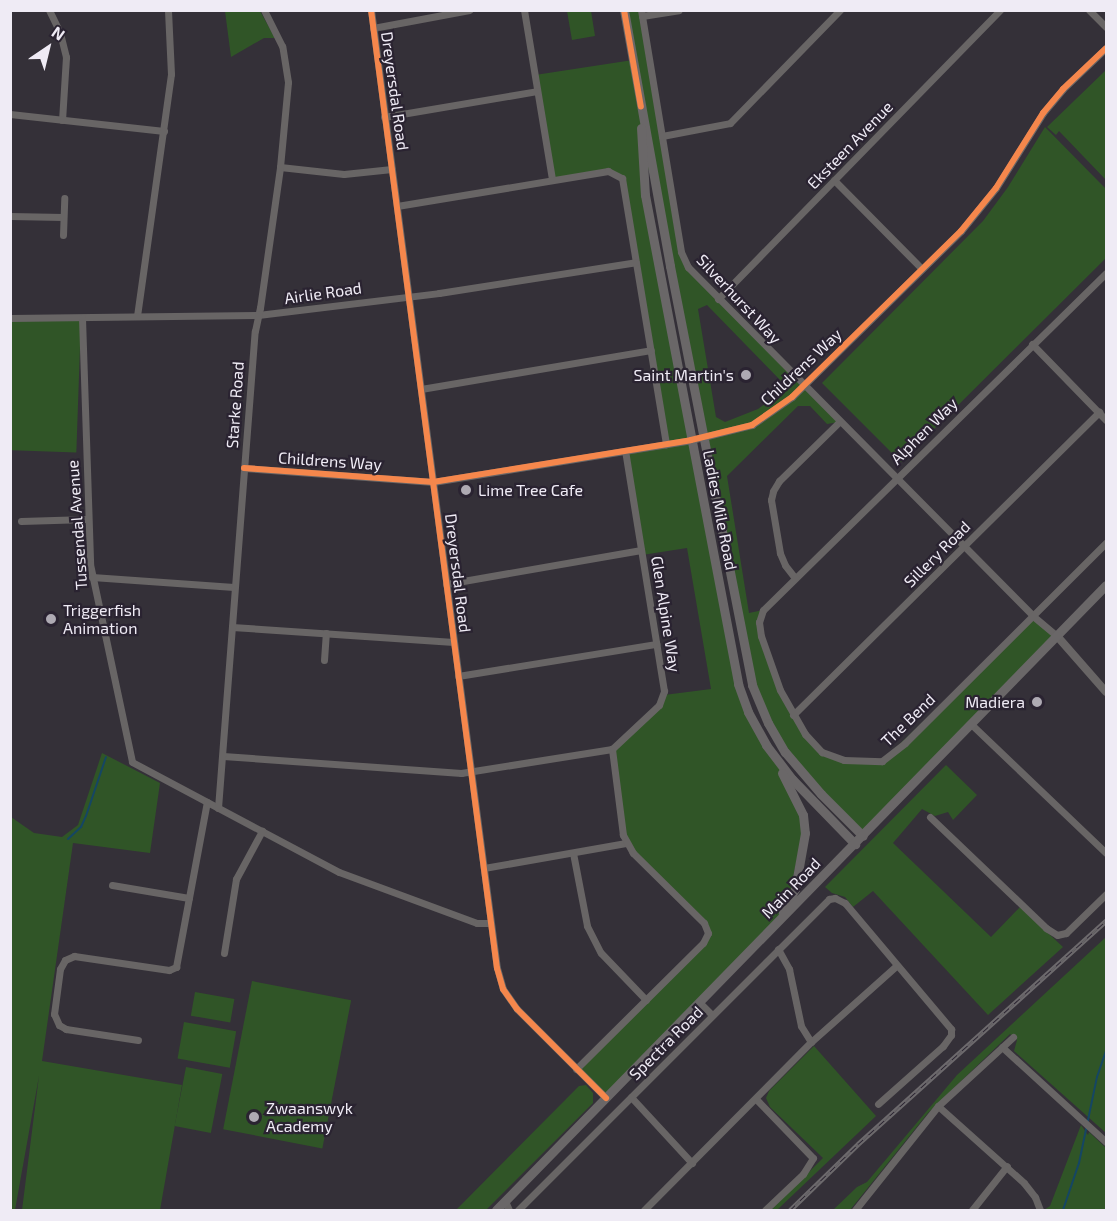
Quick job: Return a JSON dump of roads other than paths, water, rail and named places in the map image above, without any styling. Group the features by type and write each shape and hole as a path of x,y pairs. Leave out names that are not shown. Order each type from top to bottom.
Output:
{"main road":[{"name":"Ladies Mile Road","path":"624,10 744,651 757,699 772,730 792,762 862,836"},
{"name":"Ladies Mile Road","path":"641,107 641,150 645,195 732,658 744,701 766,745 792,779 855,844"},
{"name":"Main Road","path":"496,1210 507,1206 606,1098 1107,585"},
{"path":"766,745 799,806 805,833 795,889 787,908 768,933"}],"street":[{"path":"49,10 60,33 66,57 62,120"},
{"path":"136,316 172,64 168,10"},
{"name":"Starke Road","path":"218,808 255,331 280,167 288,71 282,46 264,10"},
{"name":"Dreyersdal Road","path":"371,10 497,968 506,994 517,1009 606,1098"},
{"path":"373,27 469,10"},
{"path":"524,10 552,180"},
{"path":"642,14 679,10"},
{"path":"662,136 730,123 840,10"},
{"name":"Eksteen Avenue","path":"718,299 1000,10"},
{"path":"1089,10 1107,27"},
{"name":"Silverhurst Way","path":"642,14 683,259 718,299 839,422 1033,616 1057,636"},
{"name":"Childrens Way","path":"244,468 433,482 691,440 739,429 759,421 780,407 804,386 977,212 996,188 1043,113 1063,89 1107,48"},
{"path":"384,117 537,91"},
{"path":"10,114 164,131"},
{"path":"280,167 344,174 392,169"},
{"path":"397,206 608,171 618,175 624,184 666,444"},
{"path":"834,180 922,269"},
{"path":"63,198 63,235"},
{"path":"10,216 63,217"},
{"name":"Airlie Road","path":"10,318 258,315 450,291 636,262"},
{"name":"Alphen Way","path":"763,610 1107,273"},
{"name":"Tussendal Avenue","path":"82,318 87,519 92,577 132,762 207,802"},
{"path":"1032,344 1107,420"},
{"path":"421,389 651,350"},
{"name":"Sillery Road","path":"793,715 1099,412"},
{"path":"795,578 780,553 771,500 773,491 839,422"},
{"name":"Glen Alpine Way","path":"612,749 662,700 664,688 625,451"},
{"path":"21,521 87,519"},
{"name":"The Bend","path":"763,610 759,627 763,645 780,690 793,715 811,741 828,756 860,762 882,761 905,743 1107,543"},
{"path":"446,584 641,550"},
{"path":"92,577 234,586"},
{"path":"232,627 453,642"},
{"path":"324,660 326,633"},
{"path":"1057,636 1107,692"},
{"path":"459,676 656,644"},
{"path":"972,725 1107,853"},
{"path":"223,756 471,772 612,749 612,765 626,843 704,923 708,933 703,943 576,1069"},
{"path":"138,1040 66,1029 58,1024 54,1014 62,964 69,958 78,957 173,969 178,961 207,802 339,872 477,923 490,923"},
{"path":"930,817 1046,928 1062,935 1107,894"},
{"path":"224,953 236,879 262,831"},
{"path":"484,868 626,843"},
{"path":"573,853 586,926 606,958 646,1000"},
{"path":"112,885 189,898"},
{"name":"Spectra Road","path":"518,1210 825,901 835,898 845,903 897,965"},
{"path":"778,949 789,969 801,1026 811,1042"},
{"path":"644,1210 811,1042 897,965 947,1022 951,1035 943,1046 878,1104"},
{"path":"700,1003 712,1015"},
{"path":"855,1210 938,1106 1013,1037"},
{"path":"1002,1047 1107,1142"},
{"path":"631,1097 692,1163"},
{"path":"756,1099 811,1154 813,1161 765,1210"},
{"path":"938,1106 1029,1188 1040,1210"},
{"path":"972,1210 1007,1166"}],"waterway":[{"path":"68,839 81,827 106,757"},
{"path":"1063,1210 1079,1163 1097,1077 1106,1051"}],"railway":[{"path":"790,1210 858,1144 1106,921"}],"place":[{"name":"Saint Martin's","path":"746,375"},
{"name":"Lime Tree Cafe","path":"466,490"},
{"name":"Triggerfish Animation","path":"51,619"},
{"name":"Madiera","path":"1037,702"},
{"name":"Zwaanswyk Academy","path":"254,1117"}]}
